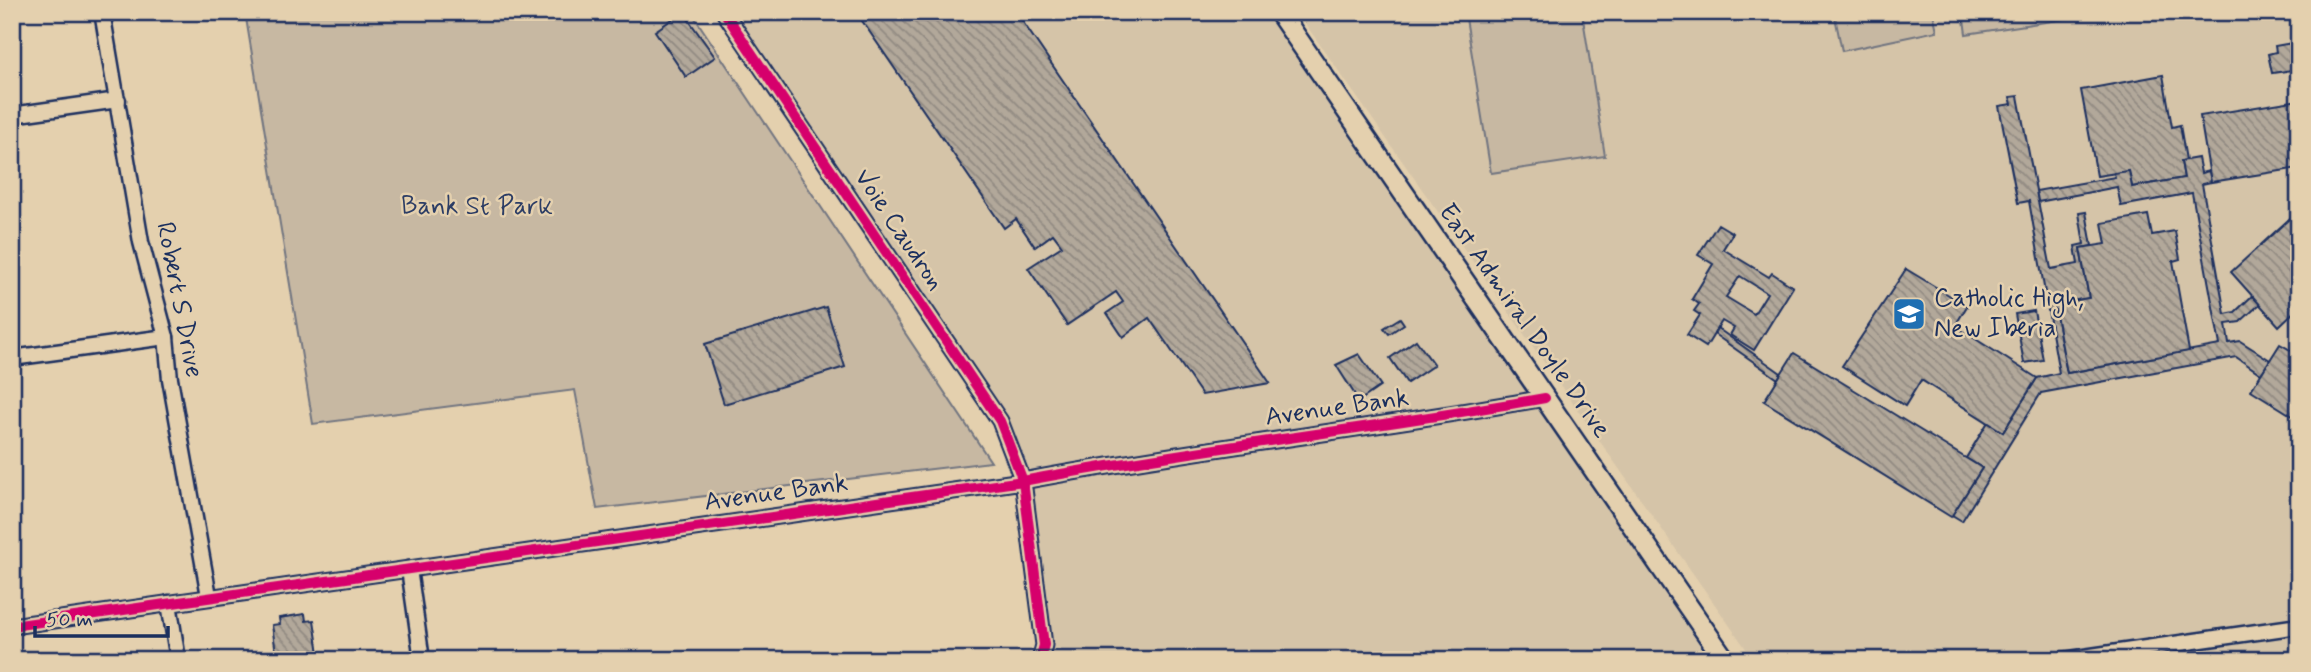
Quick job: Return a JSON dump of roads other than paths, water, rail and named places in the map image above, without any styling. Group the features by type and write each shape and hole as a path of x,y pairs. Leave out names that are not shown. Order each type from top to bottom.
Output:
{"main road":[{"name":"East Admiral Doyle Drive","path":"1279,12 1725,660"}],"street":[{"name":"Robert S Drive","path":"102,12 141,242 166,337 170,379 209,596"},
{"name":"Voie Caudron","path":"724,12 1000,421 1023,481 1044,645 1040,660"},
{"path":"12,115 118,100"},
{"path":"12,358 166,337"},
{"name":"Avenue Bank","path":"12,626 1023,481 1130,460 1433,418 1545,398"},
{"path":"410,569 422,660"},
{"path":"169,603 178,660"},
{"path":"2063,660 2299,626"}],"place":[{"name":"Catholic High, New Iberia","path":"1909,314"}],"park label":[{"name":"Bank St Park","path":"477,207"}]}
